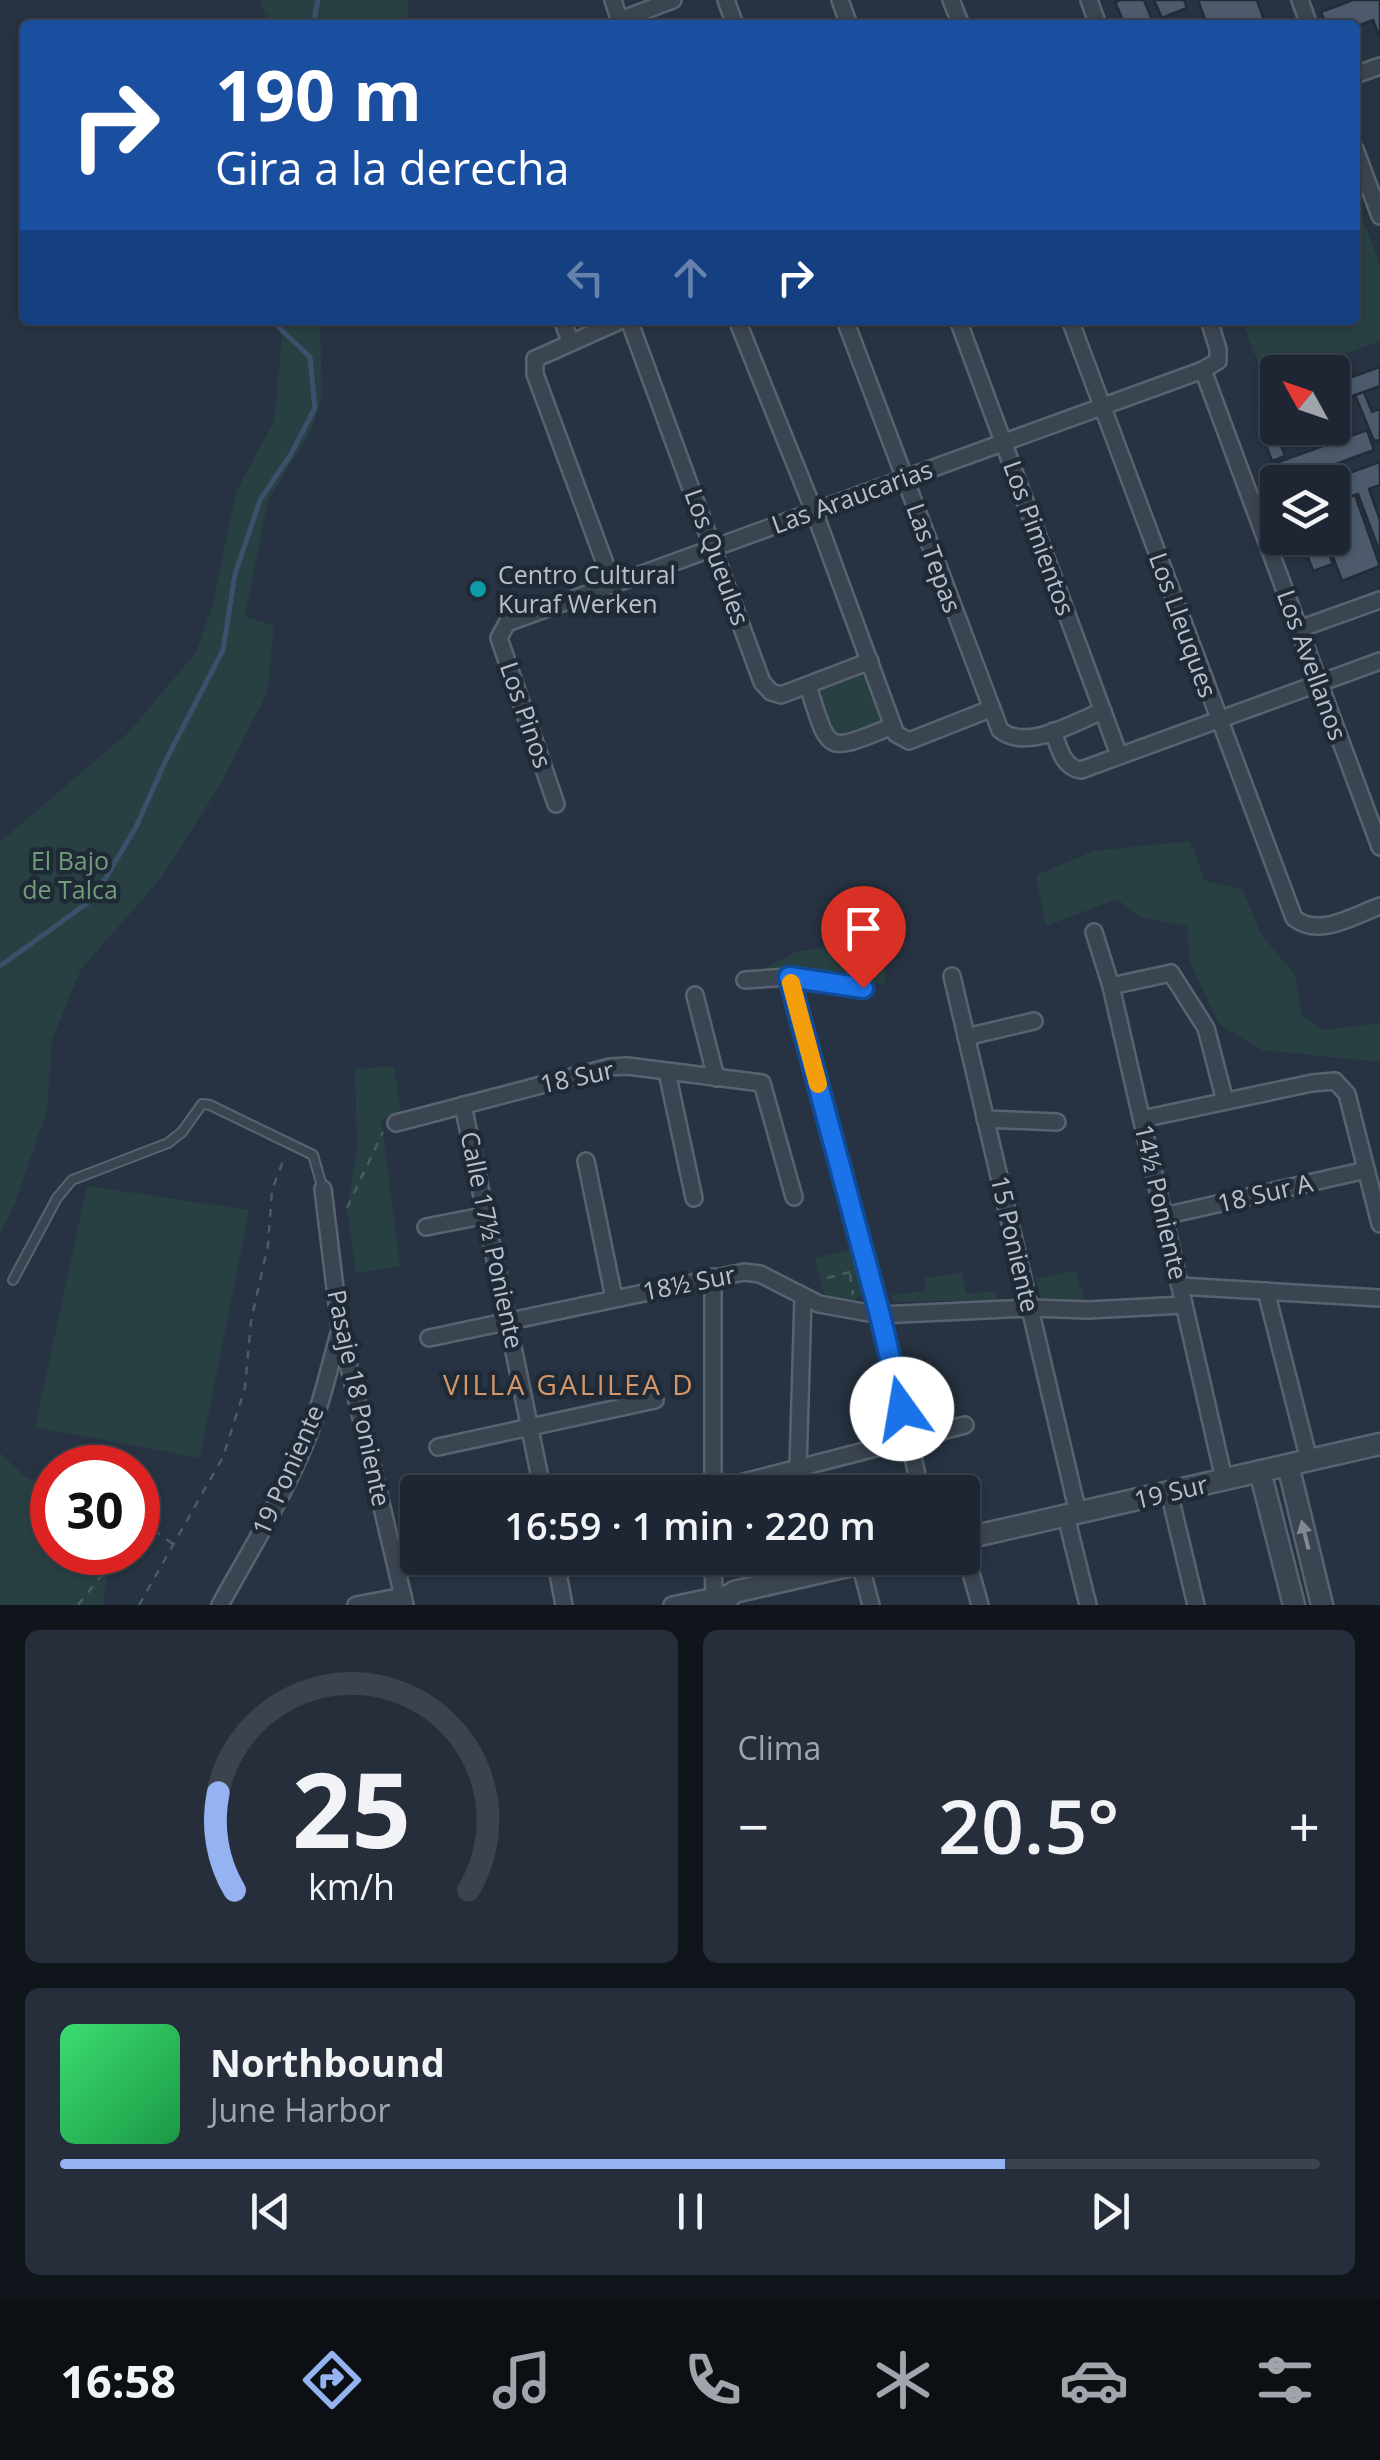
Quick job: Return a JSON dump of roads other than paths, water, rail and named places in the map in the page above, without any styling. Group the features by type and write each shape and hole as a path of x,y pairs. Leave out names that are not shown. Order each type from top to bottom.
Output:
{"street":[{"path":"627,20 673,0"},
{"path":"1360,162 1380,216"},
{"path":"564,325 570,341"},
{"path":"613,325 534,359 535,374 614,585"},
{"name":"Los Queules","path":"628,325 715,548 762,682 776,695 870,661"},
{"path":"739,325 897,733 908,740 990,709"},
{"name":"Las Tepas","path":"847,325 1000,730 1007,736 1025,739 1053,731"},
{"name":"Los Pimientos","path":"960,325 1119,756"},
{"name":"Los Lleuques","path":"1072,325 1288,907 1303,925 1322,927 1380,906"},
{"path":"1203,370 1218,361 1211,325"},
{"name":"Las Araucarias","path":"503,627 512,620 1203,370"},
{"name":"Los Avellanos","path":"1203,370 1380,847"},
{"path":"1299,629 1380,600"},
{"name":"Los Pinos","path":"503,627 500,638 556,804"},
{"path":"1102,711 1053,731 1064,760 1073,768 1081,770 1380,661"},
{"path":"808,686 824,736 830,743 842,746 897,733"},
{"name":"14½ Poniente","path":"1094,932 1142,1119 1224,1480"},
{"path":"1110,986 1171,973 1206,1028 1225,1101"},
{"name":"15 Poniente","path":"952,976 1030,1308 1088,1605"},
{"path":"789,977 880,1315 917,1475"},
{"path":"745,980 789,977 863,988"},
{"path":"696,995 716,1078"},
{"path":"966,1037 1034,1022"},
{"name":"18 Sur","path":"389,1128 610,1067 762,1083 794,1197"},
{"path":"667,1072 694,1198"},
{"path":"1142,1119 1312,1082 1335,1081 1347,1094 1380,1224"},
{"name":"Calle 17½ Poniente","path":"463,1105 540,1475"},
{"path":"986,1118 1057,1122"},
{"path":"586,1161 614,1298"},
{"name":"18 Sur A","path":"1164,1216 1366,1170"},
{"name":"Pasaje 18 Poniente","path":"324,1189 340,1329 404,1600"},
{"path":"426,1227 487,1216"},
{"name":"18½ Sur","path":"429,1338 736,1272 760,1274 803,1298 880,1315 1184,1305"},
{"path":"713,1278 713,1475"},
{"path":"1180,1286 1380,1298"},
{"path":"1266,1290 1309,1460"},
{"path":"798,1469 803,1298"},
{"name":"19 Poniente","path":"220,1605 298,1457 317,1412 340,1329"},
{"path":"438,1447 655,1400"},
{"path":"775,1475 965,1425"},
{"name":"19 Sur","path":"980,1536 1380,1444"},
{"path":"1288,1465 1322,1605"},
{"path":"1260,1471 1294,1605"},
{"path":"1169,1492 1196,1605"},
{"path":"558,1575 564,1605"},
{"path":"719,1575 728,1599"},
{"path":"672,1605 728,1599 806,1575"},
{"path":"863,1575 871,1605"},
{"path":"972,1575 980,1605"},
{"path":"356,1605 404,1600"}],"lane":[{"path":"13,1280 57,1198 72,1180 168,1143 182,1132 202,1104 290,1141 313,1155 324,1189"}],"waterway":[{"path":"314,20 318,0"},
{"path":"0,966 93,899 136,827 223,650 235,574 260,500 291,454 315,408 310,357 276,325"}],"place":[{"name":"Centro Cultural Kuraf Werken","path":"478,589"}],"district":[{"name":"VILLA GALILEA D","path":"569,1385"}],"park label":[{"name":"El Bajo de Talca","path":"70,876"}]}
